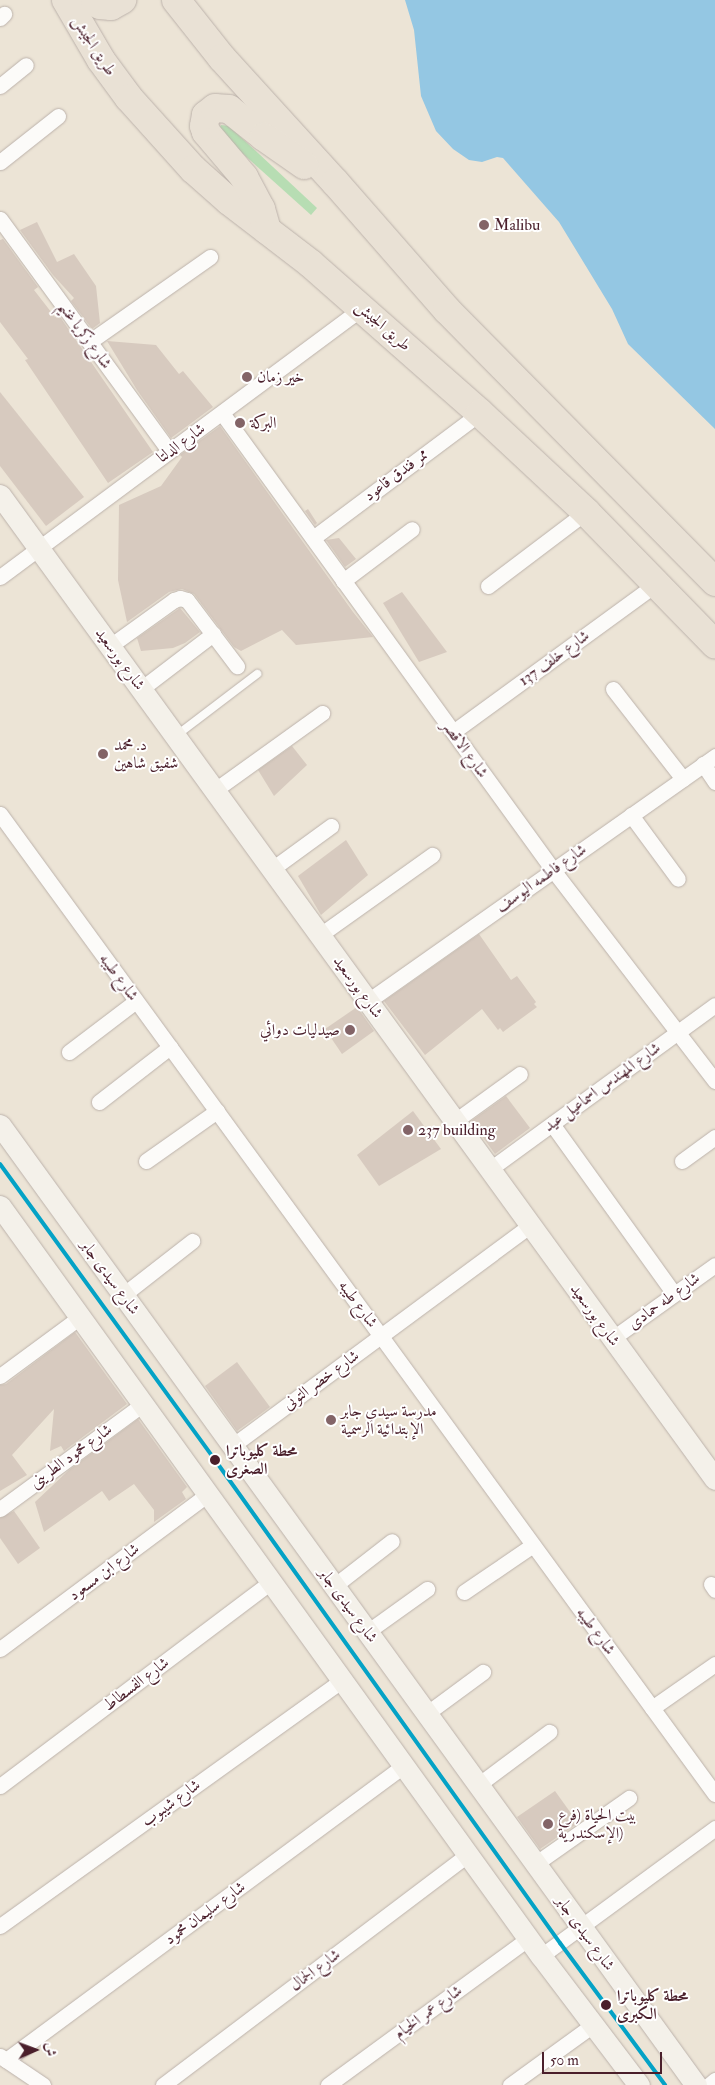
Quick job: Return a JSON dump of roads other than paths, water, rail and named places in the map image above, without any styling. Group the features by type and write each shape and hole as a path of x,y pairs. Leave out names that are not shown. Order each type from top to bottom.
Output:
{"highway":[{"name":"طريق الجيش","path":"66,0 101,60 160,135 208,182 362,308 480,413 586,512 715,644"},
{"path":"95,0 105,6 116,5 122,0"},
{"path":"176,0 222,58 335,182 447,310 715,582"},
{"path":"267,230 261,209 244,177 206,132 204,120 210,110 220,107 229,109 287,154 335,182"}],"street":[{"path":"0,86 26,66"},
{"path":"0,162 58,116"},
{"name":"شارع زكريا غنيم","path":"0,219 169,451"},
{"path":"89,342 210,257"},
{"name":"شارع الدلتا","path":"0,578 38,547 362,308"},
{"name":"شارع الاقصر","path":"222,413 553,870 715,1081"},
{"name":"ممر فندق قاعود","path":"312,538 480,413"},
{"name":"شارع بورسعيد","path":"0,495 715,1479"},
{"path":"488,586 586,512"},
{"path":"343,580 412,529"},
{"name":"شارع خلف 137","path":"453,732 656,584"},
{"path":"110,646 177,598 187,600 237,666"},
{"path":"141,689 213,634"},
{"path":"613,689 682,779"},
{"path":"215,790 322,713"},
{"path":"709,760 715,782"},
{"name":"شارع فاطمه اليوسف","path":"368,1001 709,760"},
{"name":"شارع طيبه","path":"0,814 715,1794"},
{"path":"631,815 678,879"},
{"path":"272,869 330,826"},
{"path":"320,935 432,855"},
{"path":"69,1052 136,1001"},
{"name":"شارع المهندس اسماعيل عيد","path":"490,1169 715,1005"},
{"path":"99,1102 170,1047"},
{"path":"455,1121 520,1074"},
{"path":"146,1162 216,1111"},
{"path":"552,1124 674,1294"},
{"name":"شارع سيدى جابر","path":"0,1125 696,2085"},
{"path":"682,1160 715,1137"},
{"path":"4,1220 80,1317 541,1956 639,2085"},
{"name":"شارع خضر التونى","path":"232,1446 531,1225"},
{"path":"123,1295 192,1241"},
{"name":"شارع طه حمادى","path":"613,1338 715,1265"},
{"path":"0,1376 80,1317"},
{"name":"شارع محمود الطرينى","path":"0,1509 143,1404"},
{"name":"شارع ابن مسعود","path":"0,1649 208,1494"},
{"path":"334,1586 392,1541"},
{"path":"464,1592 533,1545"},
{"name":"شارع الفسطاط","path":"0,1786 271,1582"},
{"path":"367,1632 427,1589"},
{"path":"652,1708 715,1664"},
{"path":"426,1714 483,1672"},
{"name":"شارع شيبوب","path":"0,1926 342,1680"},
{"path":"478,1785 548,1732"},
{"name":"شارع سليمان محمود","path":"3,2058 404,1766"},
{"path":"535,1864 629,1798"},
{"path":"541,1956 715,1828"},
{"name":"شارع الجمال","path":"163,2085 468,1854"},
{"name":"شارع عمر الخيام","path":"328,2085 529,1938"},
{"path":"510,2085 593,2025"},
{"path":"3,2058 43,2085"},
{"path":"708,2085 715,2080"}],"lane":[{"path":"175,736 257,674"}],"water":[{"path":"405,0 715,0 715,429 628,344 612,309 559,222 503,158 497,157 482,162 469,160 453,149 436,131 421,96 414,30"}],"place":[{"name":"Malibu","path":"484,225"},
{"name":"خير زمان","path":"247,377"},
{"name":"البركة","path":"240,423"},
{"name":"د. محمد شفيق شاهين","path":"103,754"},
{"name":"صيدليات دوائي","path":"350,1030"},
{"name":"237 building","path":"408,1130"},
{"name":"مدرسة سيدي جابر الإبتدائية الرسمية","path":"331,1420"},
{"name":"محطة كليوباترا الصغرى","path":"215,1460"},
{"name":"بيت الحياة (فرع الإسكندرية)","path":"548,1824"},
{"name":"محطة كليوباترا الكبرى","path":"606,2005"}]}
